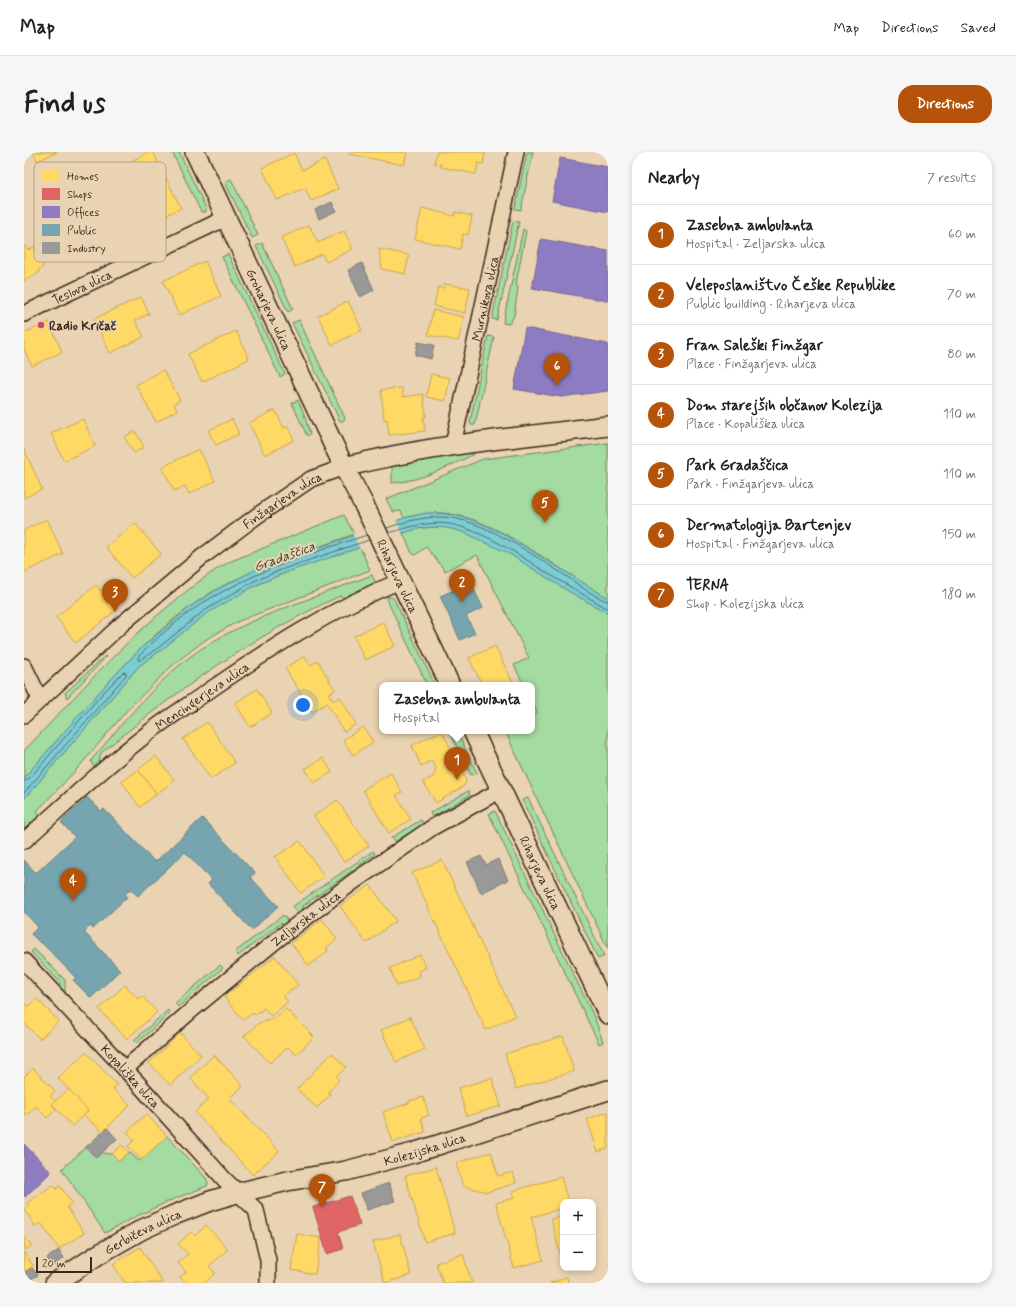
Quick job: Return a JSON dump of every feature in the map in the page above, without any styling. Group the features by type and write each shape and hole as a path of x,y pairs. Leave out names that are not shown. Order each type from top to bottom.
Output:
{"street":[{"name":"Groharjeva ulica","path":"195,152 344,467"},
{"name":"Murnikova ulica","path":"453,445 516,152"},
{"name":"Teslova ulica","path":"166,247 226,218"},
{"name":"Teslova ulica","path":"24,314 133,262"},
{"name":"Finžgarjeva ulica","path":"24,715 123,623 202,557 258,515 312,479 344,467 371,460 453,445 608,426"},
{"name":"Riharjeva ulica","path":"344,467 365,507 449,682"},
{"name":"Mencingerjeva ulica","path":"24,841 147,734 238,671 297,633 351,604 400,581"},
{"path":"24,666 40,699"},
{"name":"Riharjeva ulica","path":"474,734 608,1014"},
{"name":"Zeljarska ulica","path":"125,1069 193,1009 278,939 353,882 432,827 501,790"},
{"name":"Kopališka ulica","path":"24,961 125,1069 237,1193 256,1210 268,1260 268,1283"},
{"name":"Kolezijska ulica","path":"237,1193 287,1181 346,1171 413,1153 608,1090"},
{"name":"Gerbičeva ulica","path":"54,1283 99,1254 143,1229 180,1213 237,1193"}],"green space":[{"path":"172,152 179,152 206,208 206,212 201,212"},
{"path":"527,152 533,152 521,210 515,209"},
{"path":"231,179 258,235 252,238 225,182"},
{"path":"513,221 519,222 497,320 492,319"},
{"path":"523,229 526,231 516,284 518,288 514,316 509,324 503,323"},
{"path":"262,243 293,309 288,312 256,246"},
{"path":"228,254 285,374 280,377 222,257"},
{"path":"299,320 345,418 343,421 340,421 292,323"},
{"path":"488,336 494,337 475,425 471,425 470,422"},
{"path":"298,400 310,434 307,436 292,403"},
{"path":"608,443 608,598 496,529 458,515 444,513 429,513 404,518 401,511 393,512 386,499 483,459"},
{"path":"474,451 474,454 434,473 403,482 392,483 392,466 398,462"},
{"path":"344,515 354,534 251,572 219,588 180,614 145,644 24,778 24,751 117,653 156,616 202,579 229,562"},
{"path":"431,527 450,528 477,537 516,558 608,613 608,947 506,734 535,734 535,714 537,713 535,709 535,682 522,682 514,665 529,658 477,555 445,571 426,547 415,555 412,553 403,533"},
{"path":"360,547 370,570 239,621 205,640 174,664 129,708 78,768 37,811 42,817 24,833 24,799 139,666 206,614 242,592 280,575"},
{"path":"372,575 376,584 349,600 340,596 308,611 246,647 186,687 101,753 98,766 95,769 91,762 93,758 127,719 162,681 199,650 224,635 250,623"},
{"path":"387,596 393,598 395,601 434,682 426,682 388,602"},
{"path":"105,656 106,657 67,698 65,693"},
{"path":"450,734 458,734 477,773 471,775"},
{"path":"468,791 470,795 432,817 430,813"},
{"path":"528,798 604,956 598,959 522,800"},
{"path":"495,811 595,1019 603,1042 599,1044 489,814"},
{"path":"421,820 424,824 396,841 391,838"},
{"path":"373,851 375,854 303,906 303,911 300,913 292,907"},
{"path":"283,915 286,918 287,923 284,926 281,923 238,956 235,952"},
{"path":"34,949 65,980 65,995 60,990 60,982 31,952"},
{"path":"220,965 223,968 178,1007 175,1003"},
{"path":"168,1010 170,1013 137,1043 134,1040"},
{"path":"167,1136 206,1178 208,1183 207,1186 169,1201 105,1233 62,1169 86,1147 96,1158 101,1153 112,1154 119,1161 129,1152 139,1161"}],"water":[{"path":"426,513 458,516 473,520 502,533 608,598 608,613 568,591 508,553 463,532 448,528 431,527 403,533 287,572 256,585 206,614 139,666 24,799 24,778 99,692 140,649 190,607 218,589 257,569 404,518"}],"pier":[{"path":"396,519 403,535 360,549 352,533"}],"building: Homes":[{"path":"24,152 33,152 26,156"},
{"path":"33,152 57,152 37,161"},
{"path":"149,152 153,152 158,162 130,162"},
{"path":"349,152 407,152 404,165 349,154"},
{"path":"437,152 485,152 483,164 478,163 476,174 441,167 441,164 434,163"},
{"path":"294,153 302,170 325,160 338,189 311,201 305,188 277,200 262,168"},
{"path":"166,178 181,208 166,215"},
{"path":"422,208 455,216 455,212 472,216 468,235 463,234 460,249 415,239"},
{"path":"309,225 318,243 344,231 353,249 326,262 322,254 295,267 281,238"},
{"path":"26,246 28,250 34,247 34,262 41,262 43,267 38,270 39,273 24,281 24,247"},
{"path":"379,249 409,255 405,274 382,269"},
{"path":"205,261 221,296 179,315 163,281"},
{"path":"445,284 470,288 465,313 434,306 438,287 444,288"},
{"path":"141,297 149,314 135,320 144,337 110,353 94,319"},
{"path":"348,301 362,330 332,345 318,316"},
{"path":"433,310 464,317 458,341 428,335"},
{"path":"49,322 62,352 32,366 24,349 24,333"},
{"path":"236,331 249,359 202,382 188,354"},
{"path":"163,370 180,400 174,404 177,410 156,422 136,385"},
{"path":"431,374 450,378 445,401 426,397"},
{"path":"402,388 403,397 423,394 426,417 423,417 425,431 389,435 387,419 384,420 381,390"},
{"path":"275,410 284,428 288,426 294,440 265,455 249,423"},
{"path":"83,419 95,446 64,461 51,433"},
{"path":"232,419 239,434 216,445 208,431"},
{"path":"135,431 144,447 134,453 124,437"},
{"path":"24,449 42,489 24,498"},
{"path":"199,449 215,481 189,494 185,486 174,491 162,467"},
{"path":"47,519 63,554 24,572 24,530"},
{"path":"135,523 161,554 132,578 106,547"},
{"path":"96,585 101,591 105,588 115,601 112,604 116,610 76,643 56,617"},
{"path":"383,622 395,646 365,660 354,636"},
{"path":"495,646 513,682 481,682 469,658"},
{"path":"305,656 310,665 318,661 335,690 329,694 333,701 340,697 356,724 344,732 327,703 312,712 285,668"},
{"path":"257,689 272,713 250,727 235,703"},
{"path":"207,722 235,763 211,779 183,739"},
{"path":"363,727 373,742 353,755 343,740"},
{"path":"436,734 443,734 466,780 464,786 436,803 423,782 433,777 436,769 432,760 421,766 412,745"},
{"path":"156,756 174,780 157,794 138,770"},
{"path":"323,758 332,772 314,783 305,769"},
{"path":"138,770 157,794 140,807 122,782"},
{"path":"391,773 402,792 396,795 411,819 389,833 363,790"},
{"path":"337,800 369,846 344,862 314,816"},
{"path":"300,841 324,876 301,893 275,857"},
{"path":"442,860 515,1016 486,1030 412,873"},
{"path":"370,885 396,921 366,943 340,906"},
{"path":"322,919 337,939 326,948 328,951 309,966 291,943"},
{"path":"420,955 426,968 418,971 420,976 397,986 390,968"},
{"path":"275,956 298,985 283,996 288,1002 271,1016 264,1008 255,1015 253,1013 243,1020 224,997"},
{"path":"125,985 138,999 142,996 157,1012 127,1039 99,1009"},
{"path":"37,999 59,1021 40,1039 24,1023 24,1003 28,1007"},
{"path":"286,1009 314,1037 296,1055 288,1047 270,1063 244,1036 259,1023 274,1019"},
{"path":"410,1017 425,1049 396,1062 381,1030"},
{"path":"180,1033 201,1055 170,1085 149,1063"},
{"path":"563,1036 574,1071 516,1089 505,1054"},
{"path":"86,1052 117,1085 113,1089 130,1105 103,1132 84,1115 88,1111 58,1078"},
{"path":"332,1053 346,1067 336,1077 339,1080 328,1092 330,1095 317,1108 297,1089"},
{"path":"214,1055 243,1086 229,1098 279,1151 253,1175 195,1112 209,1099 190,1078"},
{"path":"33,1068 55,1091 50,1096 55,1101 52,1104 56,1109 47,1118 36,1106 26,1115 24,1112 24,1077"},
{"path":"492,1078 501,1106 467,1116 458,1088"},
{"path":"69,1089 88,1111 72,1126 52,1104"},
{"path":"423,1097 429,1115 421,1118 425,1132 393,1142 383,1112"},
{"path":"608,1112 608,1148 598,1152 587,1119"},
{"path":"146,1114 167,1136 141,1160 128,1146 134,1140 127,1132"},
{"path":"122,1145 129,1152 119,1161 112,1154"},
{"path":"491,1152 498,1176 513,1172 516,1183 487,1192 463,1186 456,1163"},
{"path":"436,1167 455,1233 425,1242 405,1176"},
{"path":"561,1177 567,1199 560,1199 560,1209 531,1217 543,1260 514,1268 496,1203 514,1198 512,1191"},
{"path":"53,1185 56,1189 60,1186 72,1203 67,1207 84,1233 59,1249 41,1223 35,1226 24,1209 29,1206 27,1203"},
{"path":"560,1217 560,1253 551,1219"},
{"path":"206,1225 228,1249 209,1266 215,1273 205,1283 186,1283 180,1277 186,1272 178,1263 188,1254 178,1244 191,1232 195,1236"},
{"path":"297,1234 321,1238 315,1274 291,1270"},
{"path":"400,1234 411,1275 385,1283 373,1242"},
{"path":"26,1238 31,1246 25,1250 24,1239"},
{"path":"140,1247 163,1283 125,1283 113,1264"},
{"path":"24,1252 33,1266 24,1272"},
{"path":"463,1254 472,1283 443,1283 436,1263"},
{"path":"567,1277 568,1283 550,1283"}],"building: Shops":[{"path":"350,1196 360,1225 338,1232 343,1249 327,1254 313,1207"}],"building: Offices":[{"path":"560,158 608,167 608,212 552,201"},
{"path":"541,239 608,251 608,301 532,288"},
{"path":"525,328 608,344 608,391 561,397 514,389"},
{"path":"24,1144 51,1172 25,1197 24,1195"}],"building: Public":[{"path":"468,577 483,608 466,616 475,633 460,640 440,596 454,590 452,584"},
{"path":"87,797 101,811 104,809 155,862 202,818 255,873 250,877 278,906 252,930 208,884 212,880 185,852 138,896 130,889 125,894 127,897 93,929 90,926 84,932 120,970 91,998 73,980 76,978 41,942 40,943 31,934 38,927 24,912 24,860 36,873 75,837 61,822"}],"building: Industry":[{"path":"332,202 336,211 319,219 315,210"},
{"path":"362,263 374,290 360,297 348,270"},
{"path":"418,342 434,345 431,359 415,355"},
{"path":"481,856 486,865 498,859 508,880 481,893 467,862"},
{"path":"107,1128 117,1139 96,1158 86,1147"},
{"path":"389,1183 395,1201 367,1210 361,1193"},
{"path":"59,1250 64,1258 52,1266 47,1258"},
{"path":"32,1268 38,1275 26,1282 24,1279 24,1273"}],"place":[{"name":"Radio Kričač","path":"41,325"},
{"name":"Dermatologija Bartenjev","path":"557,386"},
{"name":"Park Gradaščica","path":"545,523"},
{"name":"Veleposlaništvo Češke Republike","path":"462,602"},
{"name":"Fran Saleški Finžgar","path":"115,612"},
{"name":"Zasebna ambulanta","path":"457,780"},
{"name":"Dom starejših občanov Kolezija","path":"73,901"},
{"name":"TERNA","path":"322,1207"}],"water label":[{"name":"Gradaščica","path":"284,556"}]}
